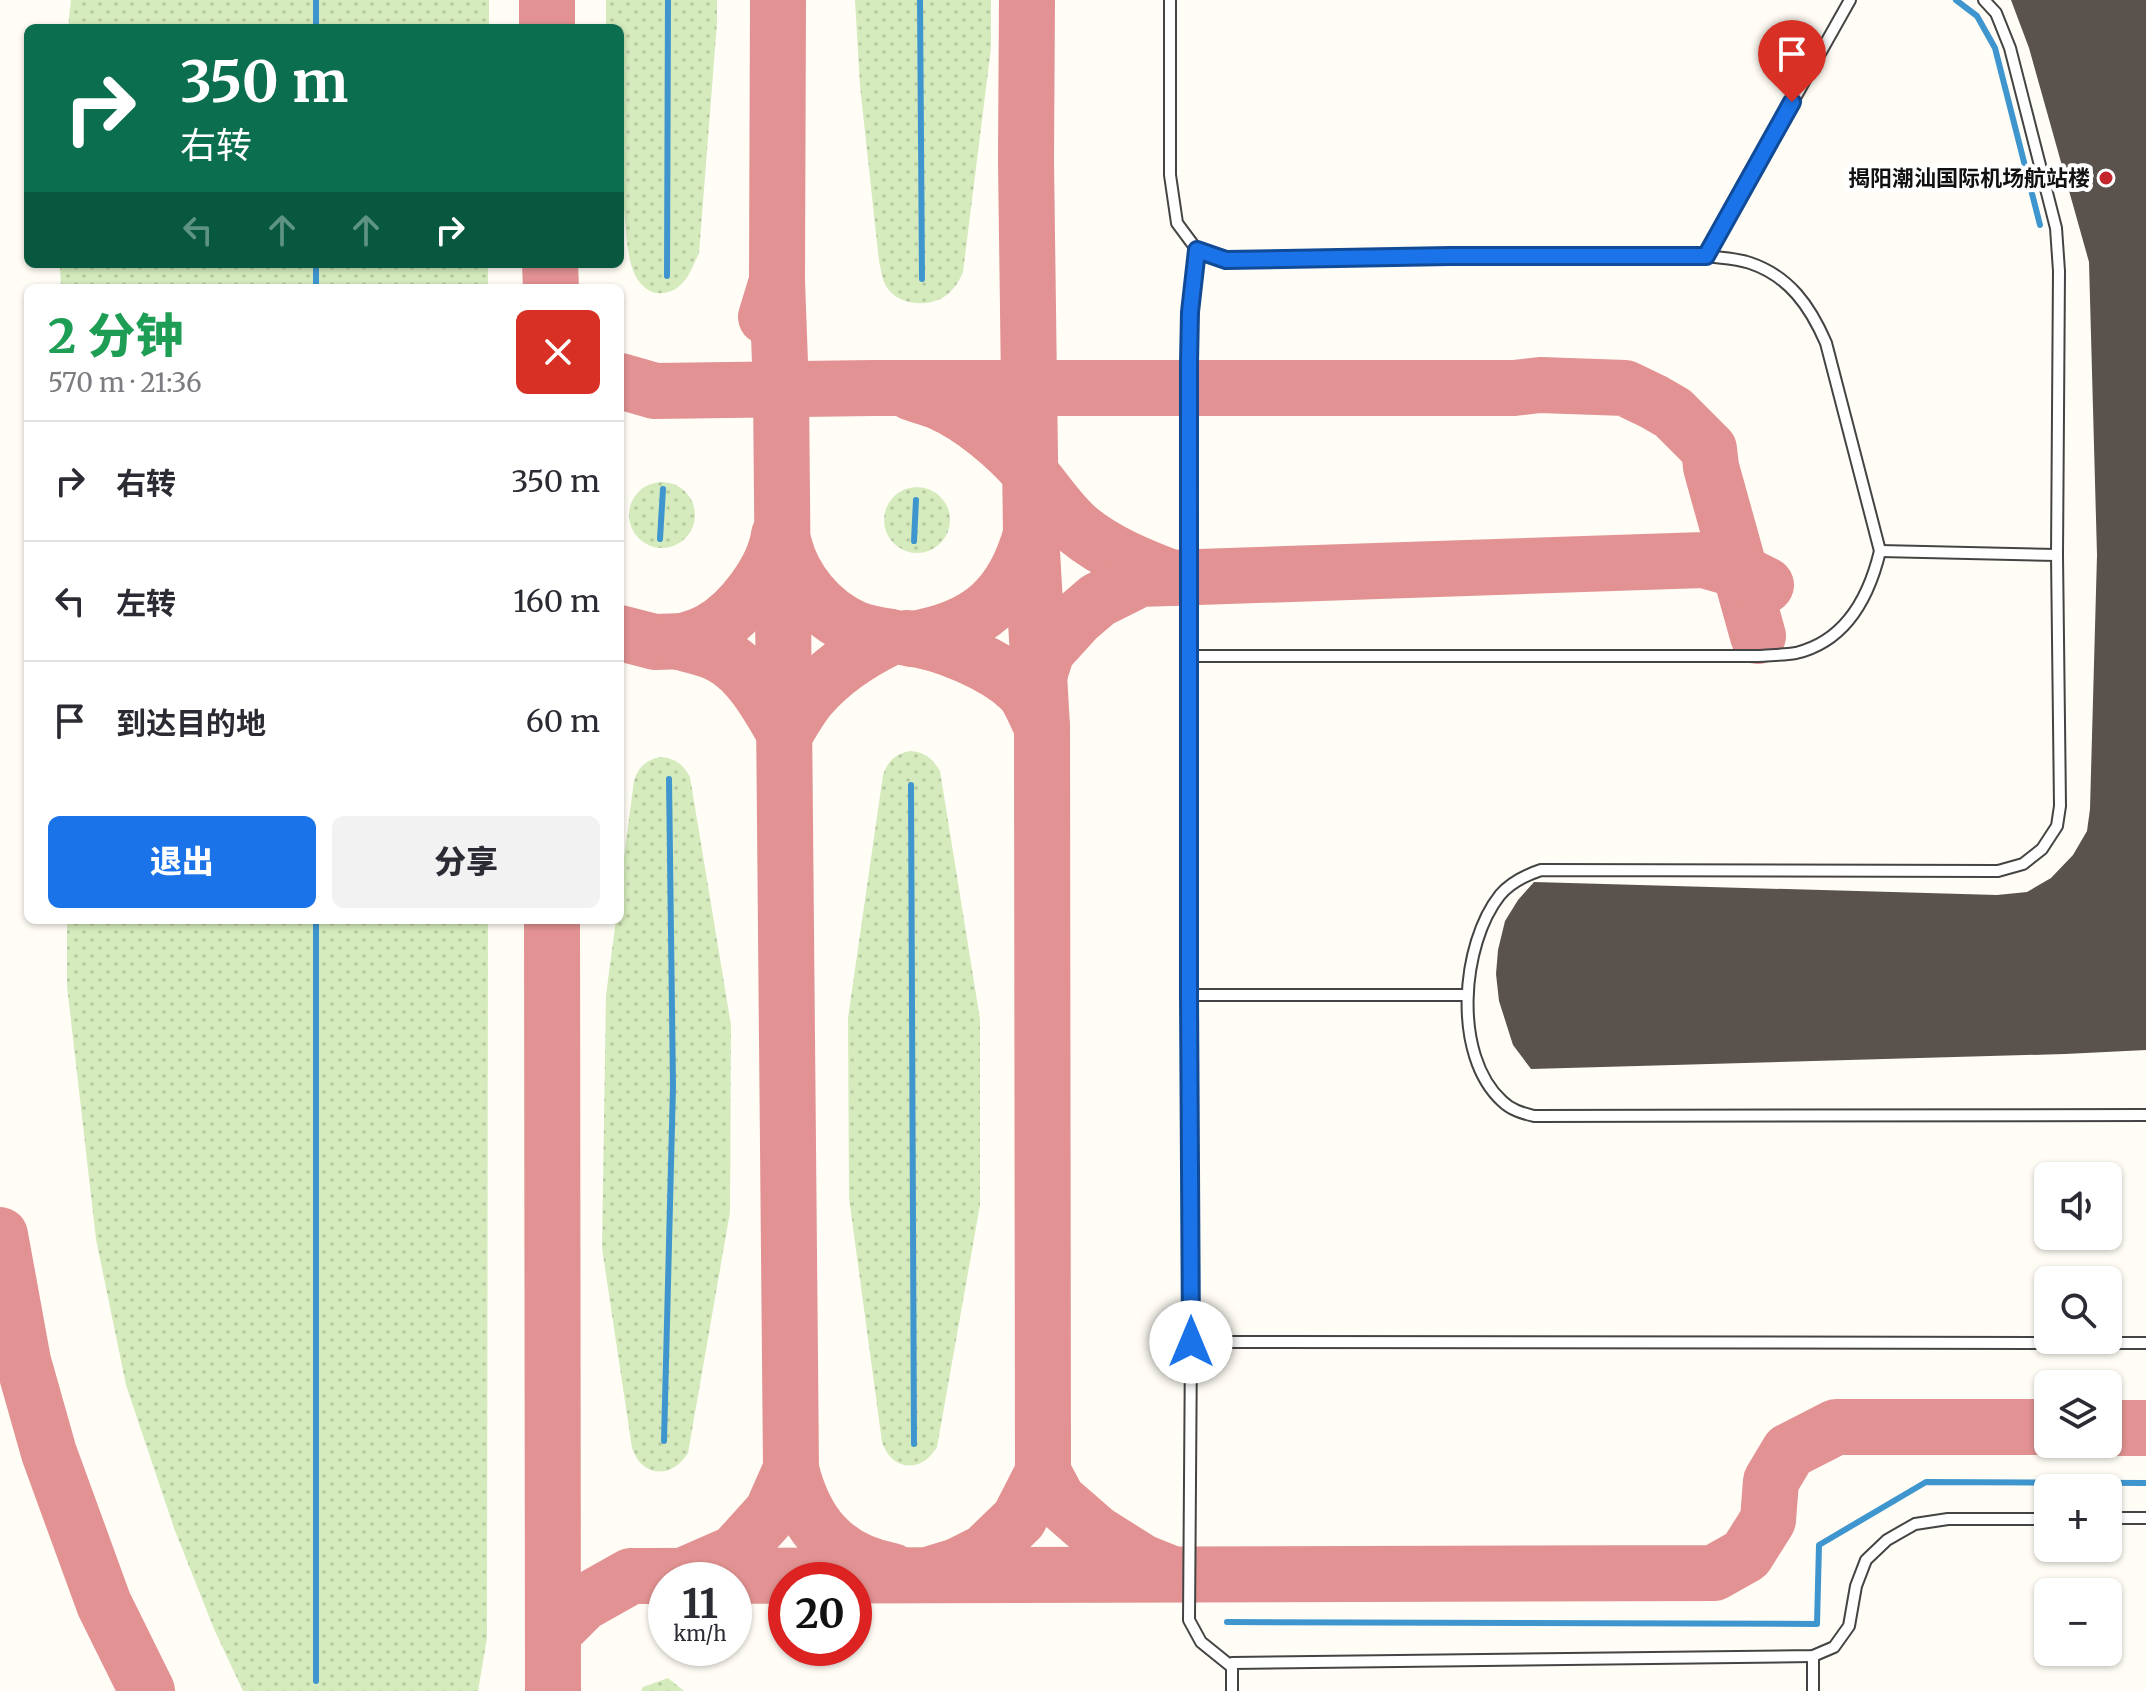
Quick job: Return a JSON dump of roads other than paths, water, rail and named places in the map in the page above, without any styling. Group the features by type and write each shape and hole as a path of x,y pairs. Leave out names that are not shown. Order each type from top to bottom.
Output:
{"lane":[{"path":"1170,0 1170,175 1177,223 1197,250 1226,260 1706,256 1747,262 1769,271 1788,283 1806,303 1826,343 1880,551 1866,594 1853,616 1836,634 1796,653 1758,656 1189,656"},
{"path":"1706,256 1850,0"},
{"path":"1984,0 1996,13 2010,48 2056,228 2059,271 2057,555 2060,806 2057,826 2042,849 2023,864 1998,871 1541,870 1521,877 1501,895 1483,923 1474,952 1467,995 1469,1038 1491,1089 1502,1102 1534,1116 2146,1115"},
{"path":"1197,250 1190,312 1189,1620 1201,1642 1232,1667"},
{"path":"1880,551 2057,555"},
{"path":"1189,995 1467,995"},
{"path":"1191,1342 2146,1343"},
{"path":"2122,1518 2146,1518"},
{"path":"1232,1691 1232,1663 1813,1656 1834,1647 1849,1626 1856,1586 1866,1560 1887,1540 1915,1524 1948,1519 2034,1519"},
{"path":"1813,1656 1813,1691"}],"waterway":[{"path":"316,0 316,24"},
{"path":"667,276 668,0"},
{"path":"920,0 922,279"},
{"path":"1956,0 1977,16 1995,48 2040,225"},
{"path":"316,268 316,284"},
{"path":"660,539 663,489"},
{"path":"914,541 916,500"},
{"path":"664,1441 673,1086 669,779"},
{"path":"911,785 914,1444"},
{"path":"316,924 316,1681"},
{"path":"1227,1622 1817,1624 1819,1545 1926,1482 2146,1483"}],"place":[{"name":"揭阳潮汕国际机场航站楼","path":"2106,178"}]}
